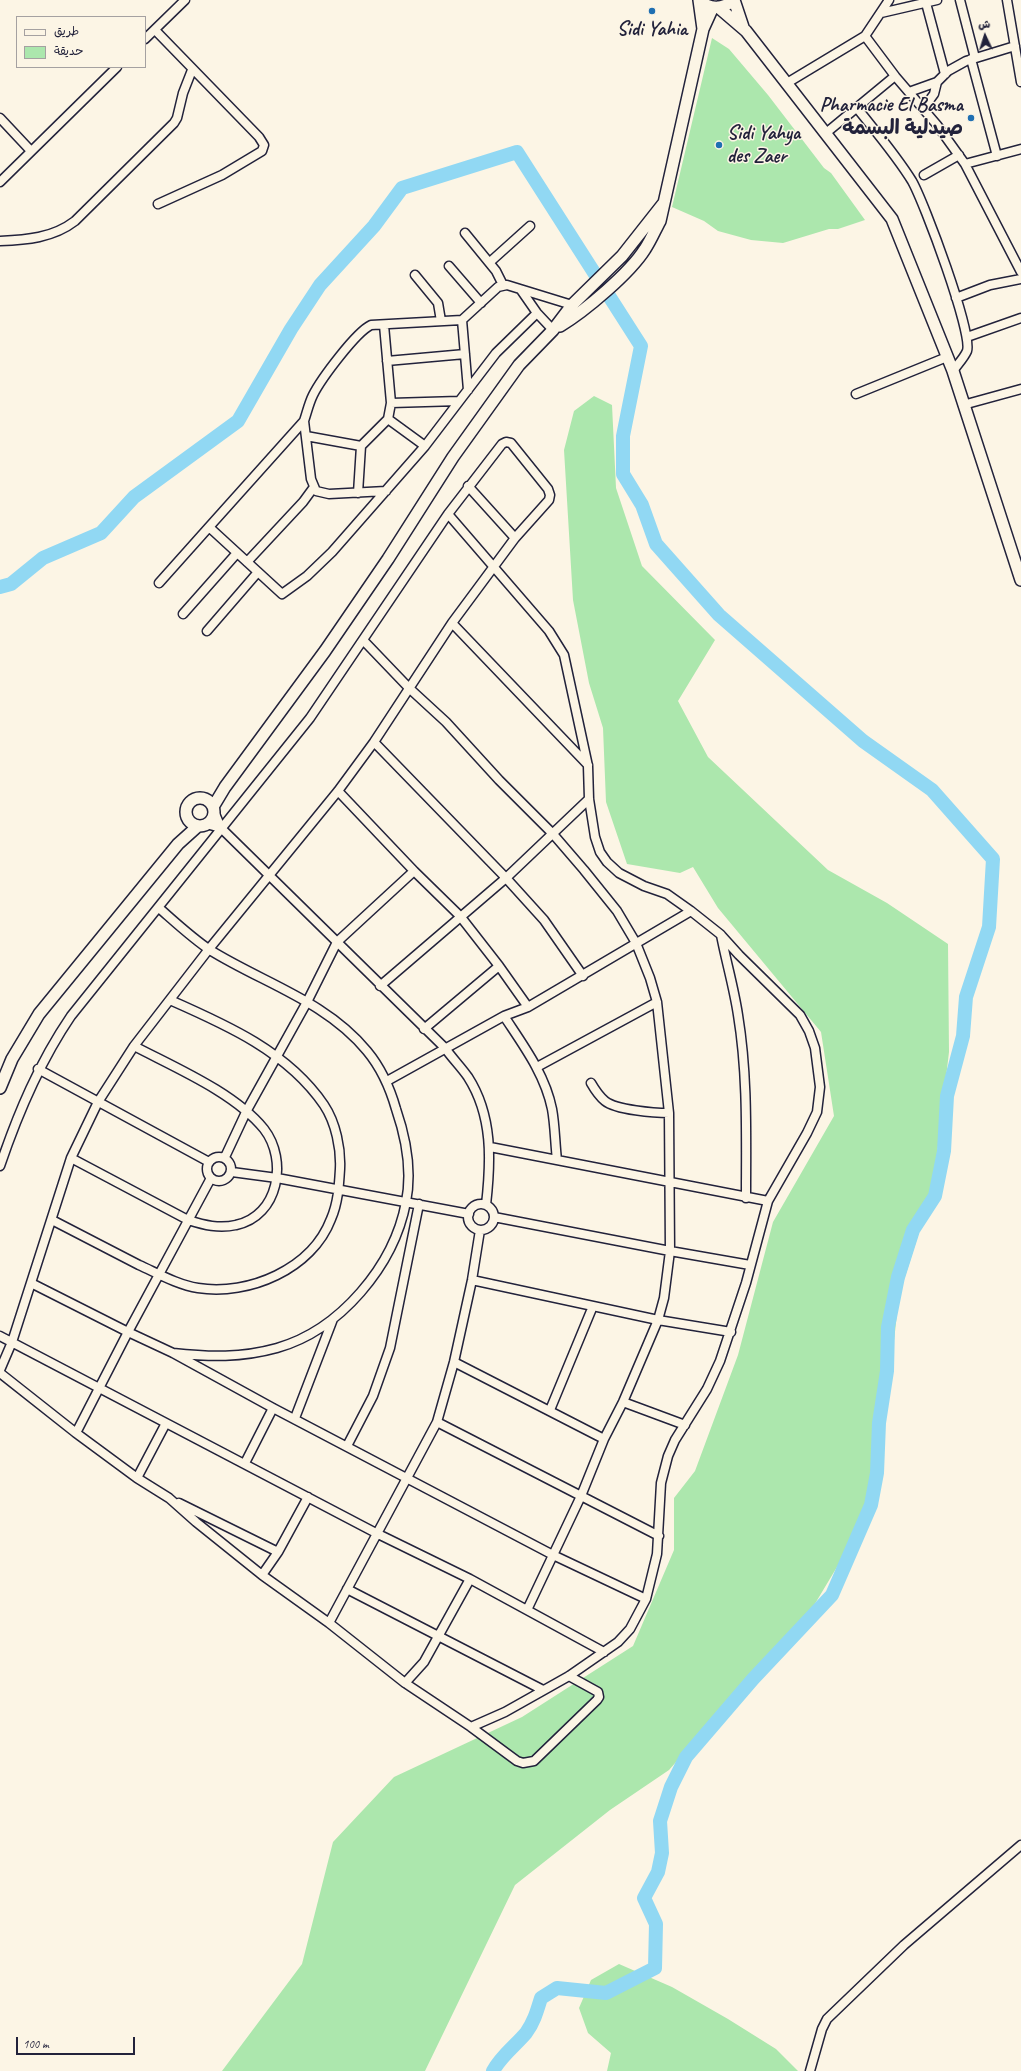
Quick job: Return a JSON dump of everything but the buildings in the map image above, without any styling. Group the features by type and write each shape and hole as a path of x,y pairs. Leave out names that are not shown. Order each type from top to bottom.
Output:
{"main road":[{"path":"699,0 716,7 742,26 892,220 953,371 1021,580"},
{"path":"699,0 703,29"},
{"path":"0,1088 12,1058 39,1014 178,844 212,819 214,809 225,787 329,644 388,559 453,457 519,365 553,330 572,305 588,298 632,264 645,249 660,221 703,29 716,7 734,0 742,26"},
{"path":"553,330 569,320 663,204"},
{"path":"204,798 225,787"},
{"path":"178,844 186,817 185,811 189,802 199,797 204,798 210,802 214,809"},
{"path":"186,817 189,821 202,825"}],"street":[{"path":"146,38 185,0"},
{"path":"787,83 865,36 889,0"},
{"path":"881,12 936,0"},
{"path":"960,0 997,156"},
{"path":"1007,0 1021,82"},
{"path":"926,3 945,74"},
{"path":"155,30 192,70 259,137 263,142 264,148 254,157 222,175 158,204"},
{"path":"865,36 965,164 1021,272"},
{"path":"909,92 937,82 954,67 973,59 1015,46"},
{"path":"0,182 116,68"},
{"path":"0,241 28,239 58,232 75,221 174,123 177,118 183,93 192,70"},
{"path":"826,133 895,76"},
{"path":"923,109 934,94 937,82"},
{"path":"857,108 894,155 912,182 922,202 956,298 967,337 967,351 953,371"},
{"path":"0,118 31,152"},
{"path":"965,164 1021,149"},
{"path":"924,175 959,155"},
{"path":"490,262 530,226"},
{"path":"465,233 490,262 502,285"},
{"path":"449,266 481,303"},
{"path":"415,275 438,303 441,321"},
{"path":"956,298 990,285 1021,279"},
{"path":"386,491 320,493 314,487 304,421 316,390 349,345 366,328 384,325 462,320 502,285 510,285 521,290 572,305"},
{"path":"521,290 537,313 553,330"},
{"path":"209,527 282,594 307,576 322,562 425,446 496,353 537,313"},
{"path":"967,337 1021,318"},
{"path":"462,320 468,390"},
{"path":"358,493 361,446 388,419 392,404 384,325"},
{"path":"387,361 465,354"},
{"path":"856,394 947,357"},
{"path":"963,405 1021,389"},
{"path":"392,404 459,401"},
{"path":"388,419 425,446"},
{"path":"159,583 304,421"},
{"path":"306,436 361,446"},
{"path":"0,1166 17,1117 38,1069 71,1016 310,718 468,486 502,444 506,442 511,443 548,489 550,495 549,500 493,567 452,623 374,742 338,791 269,874 134,1046 98,1102 71,1158 12,1342 0,1372 76,1433 137,1478 169,1498 278,1552"},
{"path":"468,486 516,538"},
{"path":"247,562 303,502 314,487"},
{"path":"448,514 549,631 564,655 588,766 589,799 595,837 600,852 607,862 619,873 644,886 667,894 720,934 739,955 800,1015 809,1030 815,1048 820,1087 817,1112 807,1133 768,1201 731,1332 707,1389 675,1440 663,1470 658,1554 646,1599 630,1629 604,1652 569,1676 505,1712 472,1727"},
{"path":"183,614 238,553"},
{"path":"207,631 258,572"},
{"path":"452,623 588,766"},
{"path":"363,640 409,688 446,722 553,834 616,911 636,943 650,978 657,1002 669,1112 670,1251 667,1284 658,1320 623,1402 604,1439 581,1496 527,1610"},
{"path":"374,742 506,878 544,920 583,976"},
{"path":"338,791 414,871 460,916 499,966 528,1007"},
{"path":"380,986 506,878 589,799"},
{"path":"214,809 221,828 269,874 380,986 445,1048 468,1078 481,1104 487,1126 490,1147 490,1174 486,1205"},
{"path":"202,825 221,828"},
{"path":"225,1157 247,1110 307,1002 337,942 414,871"},
{"path":"159,908 209,949 307,1002 352,1035 368,1053 387,1081 402,1127 406,1148 406,1201 398,1232 384,1262 363,1290 332,1319 304,1337 285,1345 248,1354 212,1357 173,1353"},
{"path":"387,1081 504,1016 528,1007 691,911"},
{"path":"720,934 738,1015 740,1031 746,1110 746,1198"},
{"path":"424,1029 499,966"},
{"path":"52,1220 159,1274 197,1288 218,1290 237,1288 264,1282 293,1267 318,1242 331,1219 339,1189 340,1160 338,1143 326,1107 297,1074 255,1041 205,1015 170,1000"},
{"path":"537,1067 657,1002"},
{"path":"504,1016 537,1067 552,1109 557,1160"},
{"path":"71,1158 188,1220 206,1226 236,1225 250,1220 264,1209 273,1192 277,1178 277,1152 272,1139 247,1110 230,1098 134,1046"},
{"path":"38,1069 209,1162"},
{"path":"591,1084 606,1102 632,1110 658,1113 669,1112"},
{"path":"490,1147 746,1198 768,1201"},
{"path":"211,1178 207,1171 209,1162 216,1157 225,1157 231,1163 232,1172"},
{"path":"211,1178 223,1180 232,1172 277,1178 406,1201 468,1214"},
{"path":"76,1433 128,1332 211,1178"},
{"path":"348,1446 373,1396 390,1348 419,1204"},
{"path":"486,1205 492,1210 494,1217 491,1225 480,1230 472,1227 469,1223 468,1214 475,1206 486,1205"},
{"path":"494,1217 750,1265"},
{"path":"329,1623 437,1422 454,1362 472,1280 480,1230"},
{"path":"472,1280 658,1320 731,1332"},
{"path":"31,1283 173,1353 273,1408 408,1477 553,1555 646,1599"},
{"path":"550,1410 593,1306"},
{"path":"294,1418 332,1319"},
{"path":"0,1336 376,1533 470,1579 604,1652"},
{"path":"454,1362 604,1439"},
{"path":"623,1402 685,1425"},
{"path":"245,1464 273,1408"},
{"path":"437,1422 659,1536"},
{"path":"137,1478 166,1423"},
{"path":"262,1575 278,1552 308,1497"},
{"path":"169,1498 196,1522 262,1575 329,1623 405,1683 472,1727 517,1761 523,1763 534,1761 599,1697 598,1692 569,1676"},
{"path":"405,1683 424,1662 470,1579"},
{"path":"347,1589 543,1690"},
{"path":"810,2071 822,2029 827,2019 904,1946 1021,1845"}],"green space":[{"path":"712,38 729,49 768,95 824,168 831,173 865,220 838,229 829,229 783,243 751,240 718,231 704,221 672,207"},
{"path":"594,396 612,405 616,488 642,566 715,640 678,701 708,757 828,870 887,903 948,944 949,1052 933,1188 899,1296 876,1502 813,1607 669,1770 610,1810 515,1885 425,2071 222,2071 302,1964 333,1842 394,1777 522,1717 633,1646 674,1550 674,1498 695,1471 738,1355 773,1222 834,1116 821,1032 718,908 693,867 680,873 627,864 606,802 603,728 589,683 573,600 564,450 574,411"},
{"path":"619,1964 672,1987 728,2019 776,2049 798,2071 607,2071 611,2053 588,2033 579,2008 591,1980"}],"waterway":[{"path":"0,587 11,584 43,558 101,533 134,497 238,421 291,329 320,285 374,226 402,188 517,152 641,346 623,436 623,474 642,505 656,544 719,615 863,741 932,790 993,859 989,927 966,997 963,1036 947,1096 944,1151 935,1196 913,1230 898,1277 888,1327 887,1371 879,1423 877,1473 871,1505 832,1595 753,1679 686,1757 671,1787 660,1821 662,1853 658,1872 644,1898 656,1924 655,1968 606,1993 557,1988 541,1998 529,2029 508,2051 493,2071"}],"place":[{"name":"Sidi Yahia","path":"652,11"},
{"name":"Pharmacie El Basma صيدلية البسمة","path":"971,118"},
{"name":"Sidi Yahya des Zaer","path":"719,145"}]}
